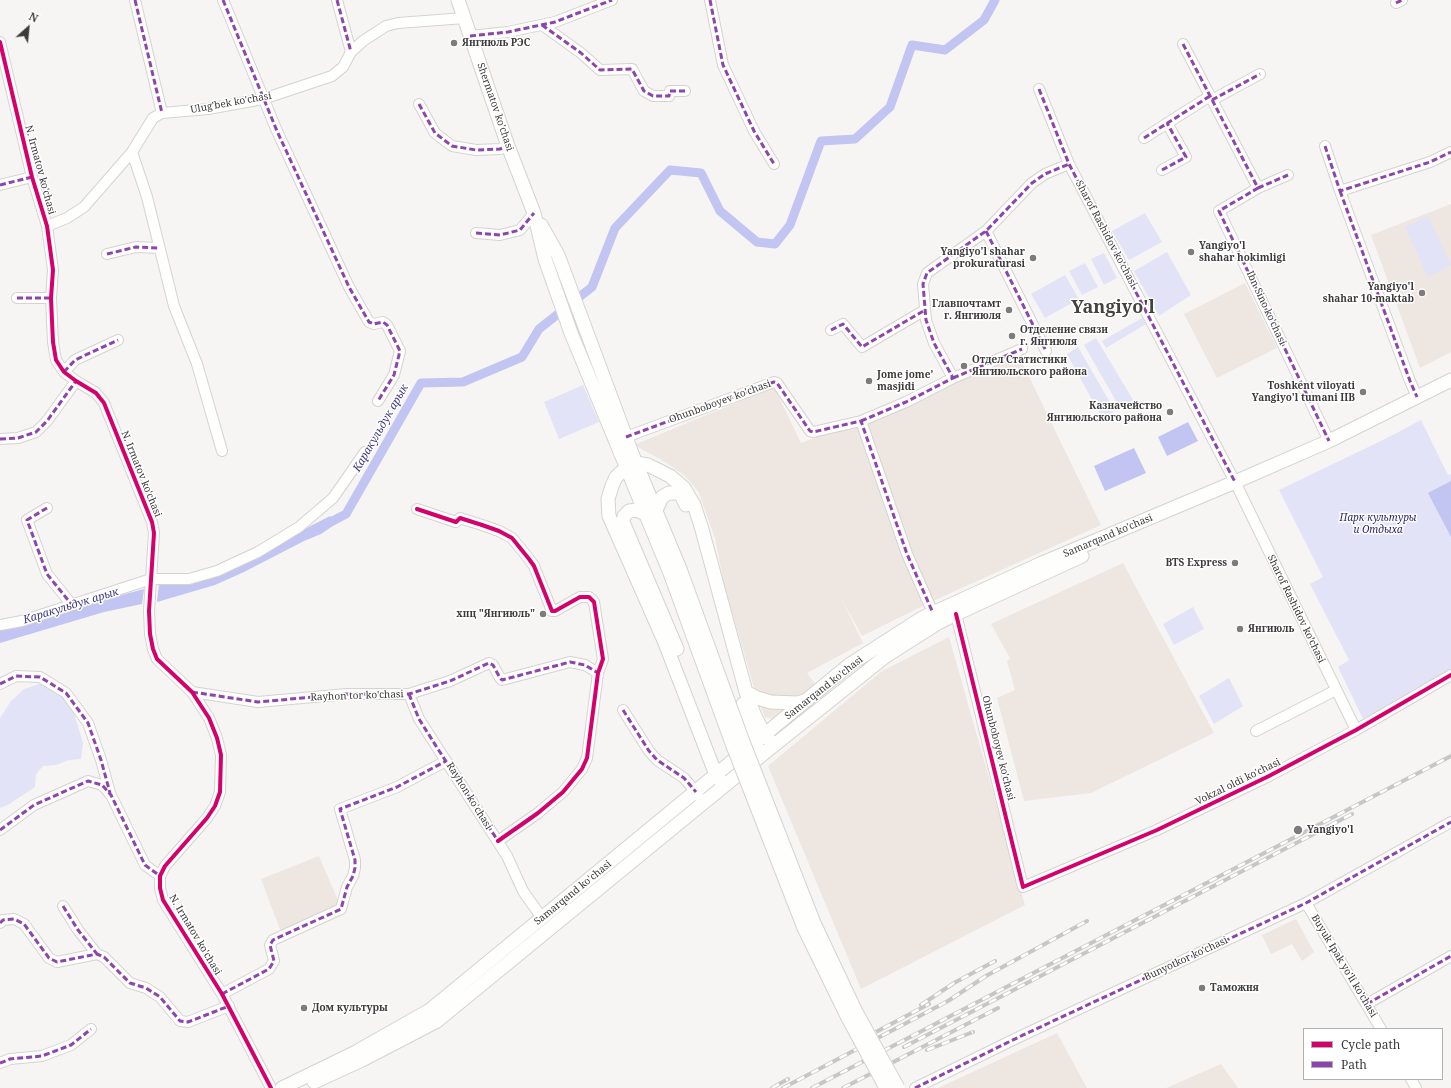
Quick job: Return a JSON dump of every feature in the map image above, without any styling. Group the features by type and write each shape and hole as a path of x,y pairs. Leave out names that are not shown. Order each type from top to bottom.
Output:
{"main road":[{"name":"Shermatov ko'chasi","path":"458,0 508,146 534,213 545,259 572,336 632,465"},
{"name":"Shermatov ko'chasi","path":"534,213 558,255 585,332 626,437 632,465"},
{"path":"572,336 585,332"},
{"name":"Samarqand ko'chasi","path":"770,740 807,700 849,666 933,613 1040,564 1334,445 1418,400 1451,380"},
{"name":"Samarqand ko'chasi","path":"302,1088 362,1060 437,1021 729,782 759,749 770,740 886,656 938,623 1328,441 1418,400 1451,388"},
{"path":"729,782 720,772 609,516 608,499 616,477 632,465 642,463 656,467 670,476 684,488 694,505 746,692 754,714 770,740"},
{"path":"632,465 814,923 856,1012 898,1088"},
{"path":"650,512 662,497 669,492 679,494 685,501 702,557 720,630 759,749"},
{"path":"650,512 637,510 629,511 624,516 623,522 669,629 717,757 720,772"},
{"path":"675,571 733,746 804,928 847,1016 886,1088"},
{"path":"746,692 757,698 771,702 798,703 807,700"},
{"name":"Samarqand ko'chasi","path":"282,1088 356,1052 430,1010 720,772 759,749"}],"street":[{"path":"47,226 67,218 84,207 132,152 153,118 162,113 135,0"},
{"path":"223,0 263,99 301,185 334,252 349,288 368,322 374,324 383,322 387,325 400,351 394,375 378,401"},
{"path":"337,0 351,52"},
{"path":"470,36 508,32 555,22 612,0"},
{"path":"710,0 723,64 754,131 774,164"},
{"name":"Ulug'bek ko'chasi","path":"162,113 208,109 263,99 332,76 343,67 351,52 363,41 386,26 398,23 465,18"},
{"path":"542,25 581,53 600,70 632,70 644,91 653,96 668,96 670,91 685,91"},
{"name":"N. Irmatov ko'chasi","path":"0,42 32,177 47,226 53,270 51,298 53,342 56,360 64,372 96,393 104,404 152,522 154,533 149,611 152,641 158,659 192,692 209,718 217,738 221,754 220,792 215,806 207,818 165,866 160,876 160,888 163,900 222,994 271,1088"},
{"path":"1183,44 1258,188 1288,175"},
{"path":"1144,138 1211,98 1260,74"},
{"name":"Sharof Rashidov ko’chasi","path":"1039,89 1068,164 1236,485 1356,730"},
{"path":"419,104 435,133 452,146 476,150 500,149 508,146"},
{"path":"1162,170 1186,158 1167,124"},
{"path":"1325,146 1340,191 1418,400"},
{"path":"132,152 146,197 174,306 197,364 222,451"},
{"path":"1340,191 1430,162 1451,152"},
{"path":"954,378 934,343 926,320 923,284 927,273 986,231 1032,183 1045,174 1068,164"},
{"path":"0,185 32,177"},
{"name":"Ibn Sino ko'chasi","path":"1258,188 1219,211 1328,441"},
{"path":"476,233 500,235 520,230 534,213"},
{"path":"986,231 1046,351"},
{"path":"107,254 136,247 159,248"},
{"path":"17,298 51,298"},
{"path":"830,330 843,324 862,346 924,310"},
{"path":"64,372 75,360 118,340"},
{"name":"Ohunboboyev ko'chasi","path":"626,437 774,382 777,383 810,431 813,432 861,421 906,402 954,378 1022,349"},
{"path":"0,439 18,438 36,432 76,381"},
{"path":"861,421 907,554 933,613"},
{"path":"0,625 22,621 151,579 189,579 216,571 258,552 327,509 365,452"},
{"path":"48,508 27,520 47,574 72,605"},
{"path":"417,509 456,522 460,518 499,531 512,538 530,559 552,611 555,611 580,597 589,597 594,602 602,650 602,665 598,673 587,758 582,769 563,792 538,813 498,841"},
{"name":"Ohunboboyev ko'chasi","path":"956,614 1023,887"},
{"name":"Rayhon tor ko'chasi","path":"192,692 258,702 347,694 409,694 450,680 489,662 493,665 502,680 570,662 585,665 598,673"},
{"name":"Vokzal oldi ko'chasi","path":"1023,887 1157,830 1269,776 1356,730 1451,675"},
{"path":"0,684 16,676 40,677 66,693 88,723 101,760 110,795"},
{"path":"1256,731 1336,690"},
{"name":"Rayhon ko'chasi","path":"409,694 419,719 498,841 507,856 523,891 542,918"},
{"path":"623,710 649,751 657,760 684,778 703,803"},
{"path":"222,994 269,968 274,961 270,945 273,940 341,909 347,887 353,876 355,860 340,809 390,790 446,761"},
{"path":"0,830 34,805 88,781 102,785 110,795 145,865 160,876"},
{"name":"Bunyotkor ko'chasi","path":"915,1088 1021,1036 1306,903 1451,822"},
{"name":"Buyuk Ipak yo'li ko'chasi","path":"1306,903 1380,1028"},
{"path":"63,906 78,930 97,954 104,957 130,983 146,988 160,997 180,1021 188,1022 228,1006"},
{"path":"0,923 3,920 14,919 24,924 49,958 57,962 97,954"},
{"path":"1366,1004 1451,956"},
{"path":"0,1063 10,1059 42,1056 71,1045 91,1029"}],"shaded area":[{"name":"Yangiyo'l shahar 10-maktab","path":"1451,204 1451,352 1420,368 1371,235"},
{"path":"1245,283 1277,348 1217,378 1184,314"},
{"path":"1018,354 1101,525 933,601 862,636 841,598 863,643 807,673 816,685 772,719 765,717 757,698 724,584 715,538 698,491 685,476 667,463 634,445 774,387 801,443 970,376"},
{"path":"1123,563 1214,733 1091,793 1024,801 997,698 1015,690 1007,661 1010,658 991,624"},
{"path":"949,637 1025,905 861,989 768,766 882,671"},
{"path":"319,856 340,905 281,932 261,879"},
{"path":"1296,919 1314,952 1302,961 1292,944 1271,954 1262,935"},
{"path":"1057,1033 1087,1088 938,1088"},
{"path":"1221,1064 1238,1088 1166,1088"}],"green space":[{"path":"1145,213 1162,242 1129,260 1112,231"},
{"path":"1428,216 1451,265 1428,277 1405,227"},
{"path":"1167,252 1191,295 1159,316 1134,271"},
{"path":"1104,253 1117,278 1104,285 1091,259"},
{"path":"1085,263 1098,287 1082,295 1069,271"},
{"path":"1065,275 1079,299 1045,318 1031,294"},
{"path":"1142,318 1146,324 1106,348 1102,341"},
{"path":"1096,338 1133,400 1120,408 1084,345"},
{"path":"1078,347 1115,411 1102,418 1067,354"},
{"path":"583,385 599,422 559,439 544,402"},
{"name":"Парк культуры и Отдыха","path":"1421,420 1448,475 1451,474 1451,669 1363,719 1338,667 1349,660 1310,584 1323,577 1279,490"},
{"path":"1193,607 1204,629 1174,645 1163,624"},
{"path":"1229,678 1243,706 1214,724 1199,696"},
{"path":"42,683 55,688 72,707 83,743 81,759 69,760 56,765 43,766 36,774 35,787 8,805 0,808 0,718 11,701 24,689"}],"water":[{"path":"1188,422 1198,441 1167,456 1158,437"},
{"path":"1134,448 1146,473 1105,491 1094,466"},
{"path":"1451,481 1451,537 1428,493"},
{"path":"330,516 337,523 321,534 215,585 157,602 159,584 190,582 216,575 275,548 299,532"},
{"name":"Каракульдук арык","path":"144,589 142,604 104,612 0,643 0,630"}],"waterway":[{"name":"Каракульдук арык","path":"323,526 346,514 421,383 463,382 522,357 539,329 592,287 615,228 670,170 701,173 720,211 757,242 775,244 790,225 821,141 855,139 890,107 912,45 945,50 984,20 995,0"}],"railway":[{"path":"812,1088 1451,756"},
{"path":"904,1047 1352,814"},
{"path":"783,1088 948,1001 986,976 1087,921"},
{"path":"921,1005 954,983 995,961"},
{"path":"855,1043 929,1004"},
{"path":"843,1088 998,1008"},
{"path":"927,1050 973,1032"},
{"path":"772,1088 788,1079"}],"marked path":[{"path":"135,0 162,113"},
{"path":"223,0 277,131 349,287 369,322 374,324 383,322 387,325 400,351 394,375 378,401"},
{"path":"337,0 351,52"},
{"path":"470,36 508,32 555,22 612,0"},
{"path":"710,0 723,65 754,131 774,164"},
{"path":"1396,3 1402,0"},
{"path":"542,25 581,53 600,70 632,69 644,91 653,96 669,96 670,91 685,91"},
{"path":"1183,44 1258,188 1219,211 1329,441"},
{"path":"1212,100 1260,74"},
{"path":"1039,89 1069,164 1235,482"},
{"path":"1144,138 1210,96"},
{"path":"419,104 435,133 452,146 476,150 500,149 508,146"},
{"path":"1162,170 1186,157 1167,123"},
{"path":"1325,146 1340,191 1430,162 1451,152"},
{"path":"861,421 906,402 953,378 934,343 926,320 923,284 927,273 986,231 1032,183 1045,174 1069,164"},
{"path":"1258,188 1288,175"},
{"path":"0,185 32,177"},
{"path":"1340,191 1417,397"},
{"path":"476,233 500,235 520,230 534,213"},
{"path":"986,231 1046,351"},
{"path":"107,254 136,247 159,248"},
{"path":"17,298 51,298"},
{"path":"831,330 843,324 862,347 925,310"},
{"path":"64,372 75,360 118,340"},
{"path":"953,378 1022,349"},
{"path":"0,439 18,438 36,432 47,421 76,381"},
{"path":"626,437 774,382 777,383 810,431 813,432 861,421 907,554 933,613"},
{"path":"47,508 27,520 47,574 72,605"},
{"path":"192,692 258,702 347,694 409,694 450,681 489,663 493,665 502,680 570,662 585,665 598,673"},
{"path":"0,684 16,676 40,677 66,693 88,723 101,760 110,793"},
{"path":"409,694 419,719 436,746 498,841 501,839"},
{"path":"623,710 649,751 657,760 684,778 696,792"},
{"path":"222,994 269,969 274,961 270,945 273,940 341,909 347,887 353,876 355,860 340,809 397,787 446,761"},
{"path":"0,830 34,805 88,781 102,785 111,795 145,865 160,876"},
{"path":"915,1088 1021,1036 1306,903 1451,822"},
{"path":"63,906 78,930 97,954"},
{"path":"0,923 3,920 14,919 24,924 49,958 57,962 97,954 104,957 130,983 146,988 160,997 180,1021 188,1022 229,1006"},
{"path":"1367,1004 1451,956"},
{"path":"0,1063 10,1059 42,1056 71,1045 91,1029"}],"cycle path":[{"path":"0,42 32,177 47,226 53,270 51,298 53,342 56,360 64,372 96,393 104,403 152,522 154,533 149,611 150,634 153,649 157,659 192,692 209,718 217,738 221,755 220,792 215,806 207,818 165,866 160,876 160,888 163,900 222,994 271,1088"},
{"path":"417,509 456,522 460,518 499,531 512,538 534,566 552,611 555,611 580,597 589,597 594,602 603,659 598,673 587,758 582,769 563,792 538,813 498,841"},
{"path":"956,614 1023,887 1157,830 1269,776 1356,730 1451,675"}],"place":[{"name":"Янгиюль РЭС","path":"454,43"},
{"name":"Yangiyo'l shahar hokimligi","path":"1191,252"},
{"name":"Yangiyo'l shahar prokuraturasi","path":"1033,258"},
{"name":"Yangiyo'l shahar 10-maktab","path":"1422,293"},
{"name":"Главпочтамт г. Янгиюля","path":"1009,310"},
{"name":"Отделение связи г. Янгиюля","path":"1012,336"},
{"name":"Отдел Статистики Янгиюльского района","path":"964,366"},
{"name":"Jome jome’ masjidi","path":"869,381"},
{"name":"Toshkent viloyati Yangiyo'l tumani IIB","path":"1363,392"},
{"name":"Казначейство Янгиюльского района","path":"1170,412"},
{"name":"BTS Express","path":"1235,563"},
{"name":"хпц \"Янгиюль\"","path":"543,614"},
{"name":"Янгиюль","path":"1240,629"},
{"name":"Yangiyo'l","path":"1298,830"},
{"name":"Таможня","path":"1202,988"},
{"name":"Дом культуры","path":"304,1008"}],"district":[{"name":"Yangiyo'l","path":"1113,308"}]}
